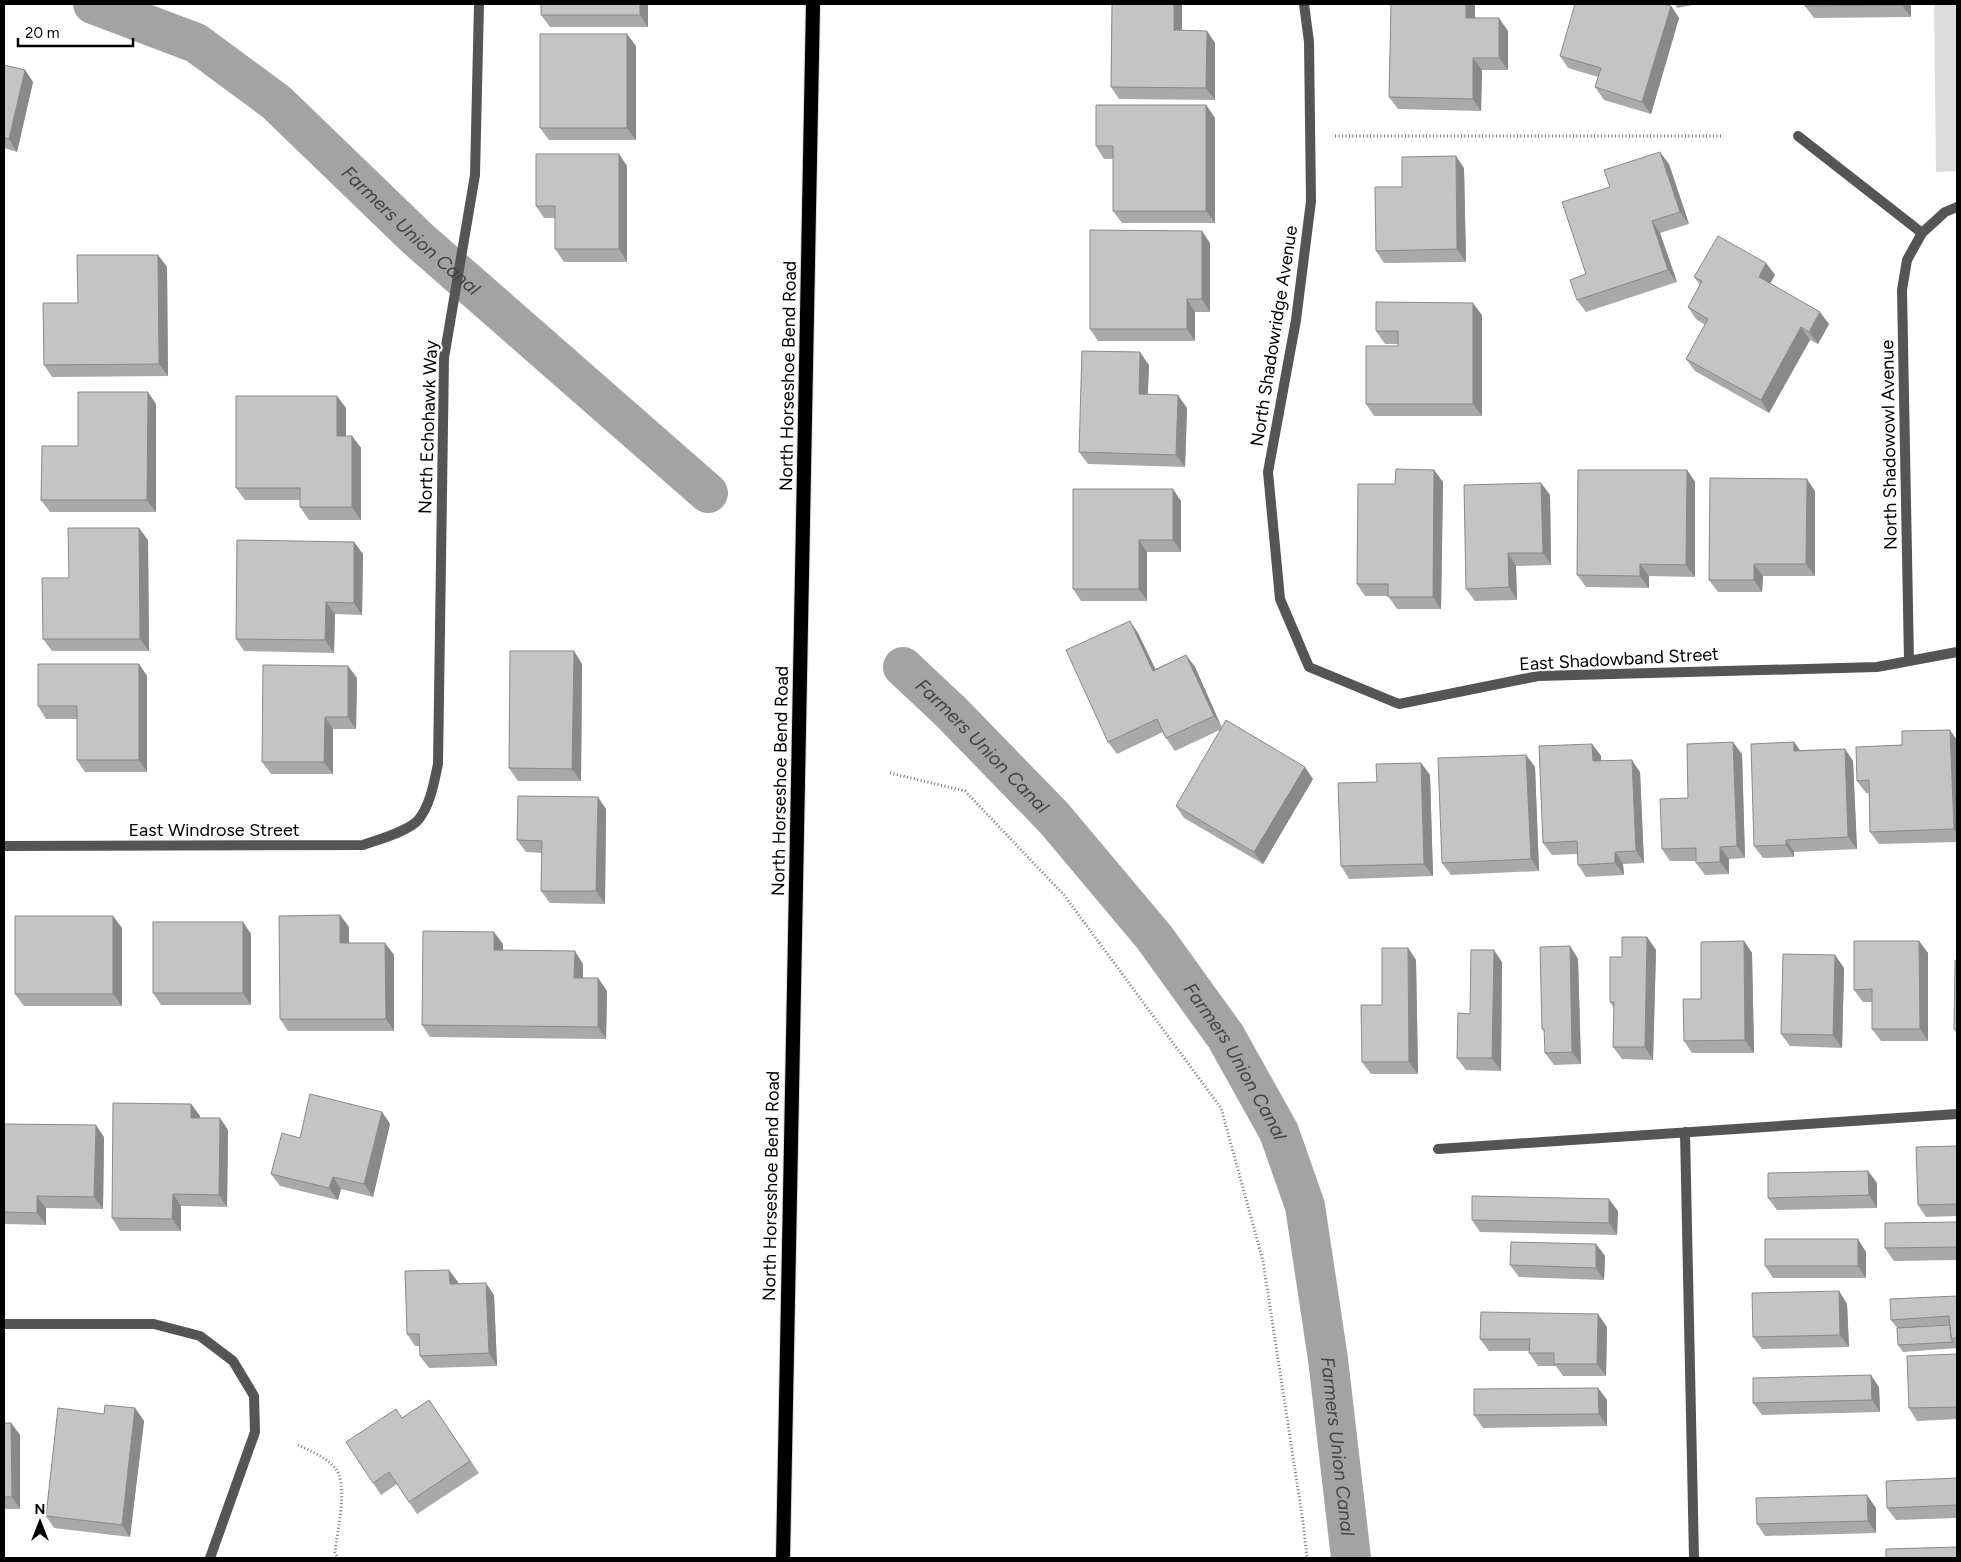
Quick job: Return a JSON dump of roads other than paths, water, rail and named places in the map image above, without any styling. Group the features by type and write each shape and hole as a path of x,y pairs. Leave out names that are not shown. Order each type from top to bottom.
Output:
{"highway":[{"name":"North Horseshoe Bend Road","path":"783,1558 814,4"}],"street":[{"name":"North Echohawk Way","path":"418,820 433,791 438,764 444,358 452,306 464,249 475,175 479,4"},
{"name":"North Shadowridge Avenue","path":"1304,4 1309,42 1311,201 1296,320 1268,472 1280,599 1309,667"},
{"path":"1798,136 1922,233"},
{"name":"North Shadowowl Avenue","path":"1909,661 1902,290 1907,260 1922,233 1945,212 1957,207"},
{"name":"East Shadowband Street","path":"1309,667 1399,704 1538,676 1877,667 1957,652"},
{"name":"East Windrose Street","path":"4,846 363,845 393,835 418,820"},
{"path":"1438,1149 1957,1114"},
{"path":"1685,1132 1694,1558"},
{"path":"4,1324 154,1324 200,1336 233,1361 254,1396 255,1432 210,1558"}],"waterway":[{"name":"Farmers Union Canal","path":"93,4 196,43 276,102 418,239 708,493"},
{"name":"Farmers Union Canal","path":"903,667 951,712 1054,818 1154,937 1226,1037 1279,1132 1305,1206 1328,1359 1351,1558"}]}
